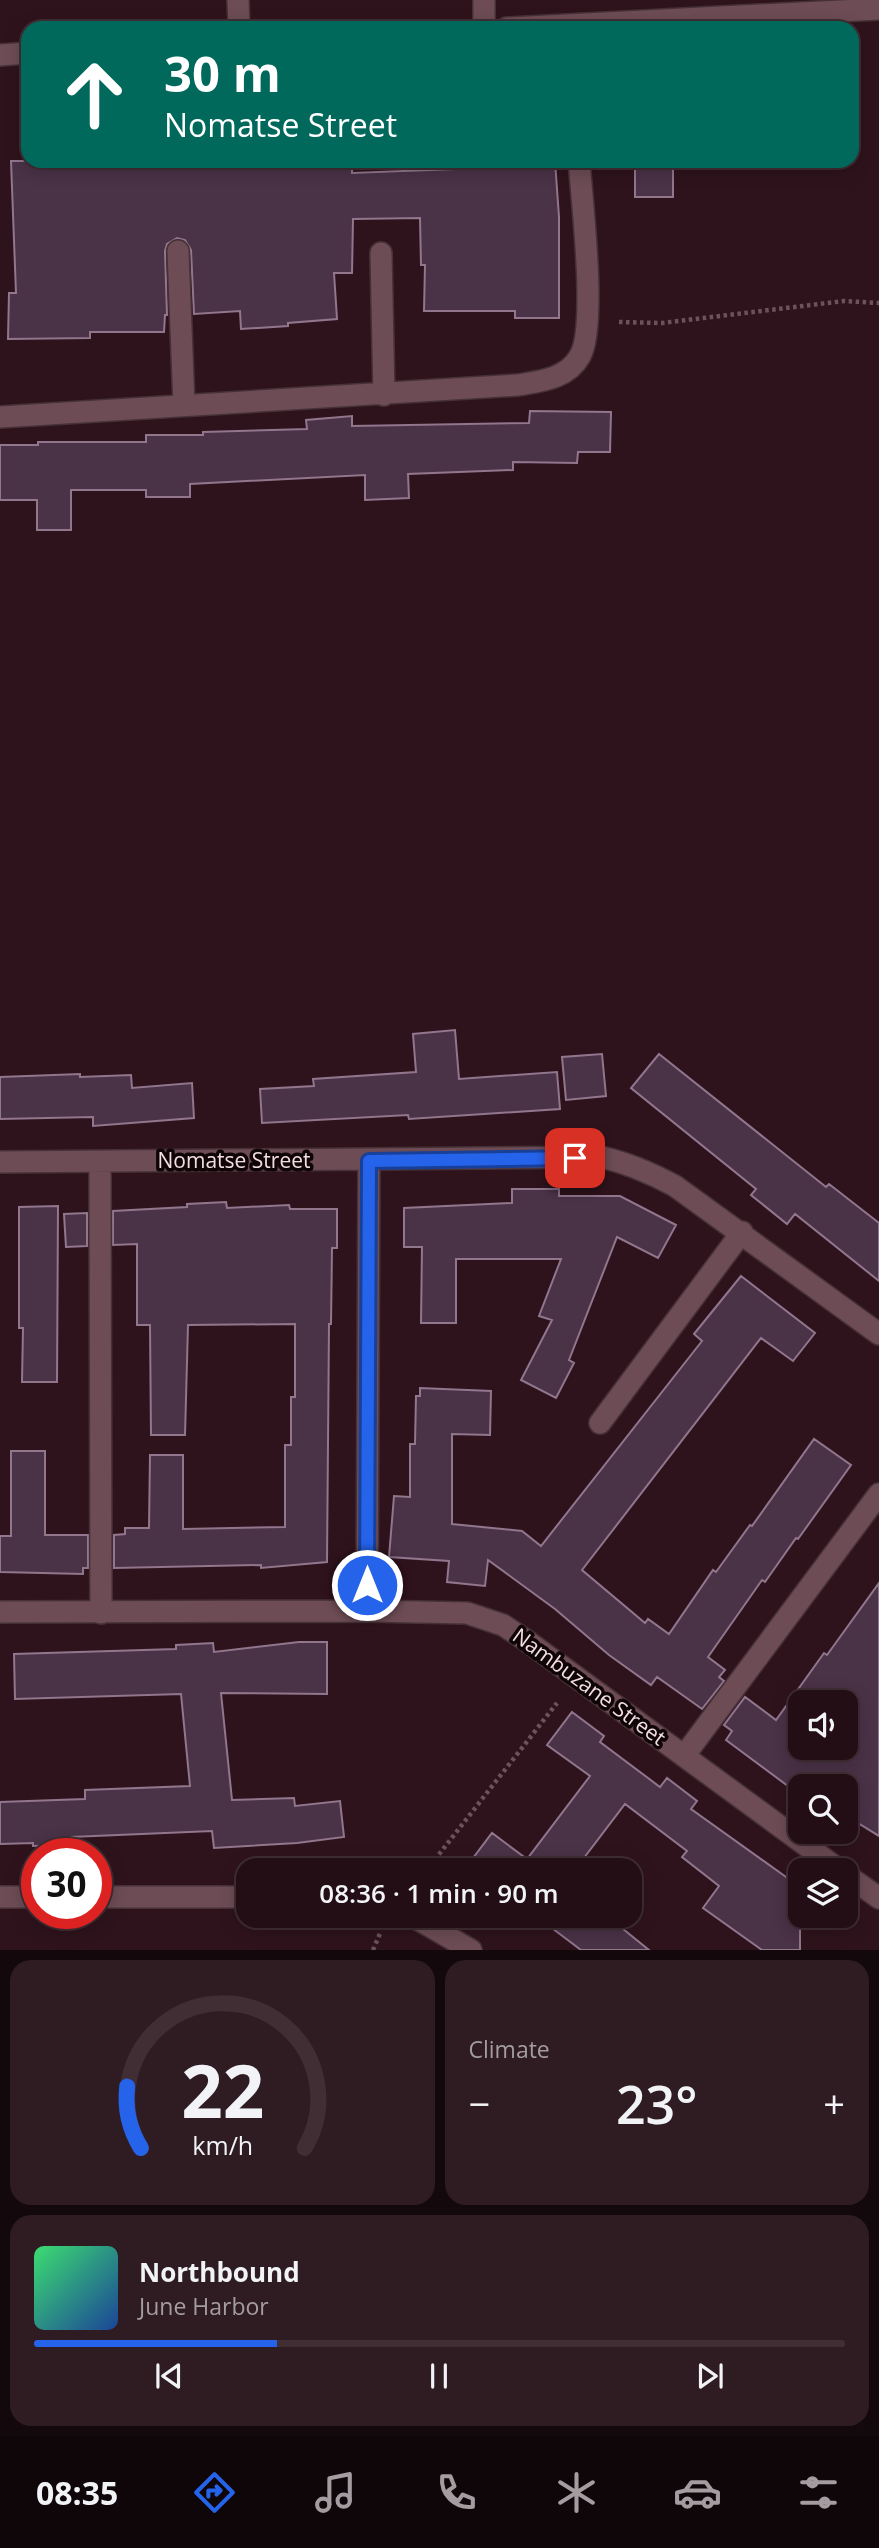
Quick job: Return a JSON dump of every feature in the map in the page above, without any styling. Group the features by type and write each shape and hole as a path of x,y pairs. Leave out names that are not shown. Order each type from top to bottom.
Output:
{"street":[{"path":"238,0 239,21"},
{"path":"484,0 485,21"},
{"path":"617,21 735,8 879,9"},
{"path":"0,55 21,54"},
{"path":"0,417 384,395 518,385 550,379 571,367 580,355 588,322 579,168"},
{"path":"178,251 184,405"},
{"path":"381,253 384,395"},
{"name":"Nomatse Street","path":"0,1162 601,1157 623,1162 675,1185 879,1334"},
{"path":"367,1611 369,1161"},
{"path":"100,1162 101,1613"},
{"path":"600,1423 742,1232"},
{"name":"Nambuzane Street","path":"684,1756 879,1493"},
{"name":"Nambuzane Street","path":"0,1612 467,1613 511,1630 823,1858"},
{"path":"858,1883 879,1898"},
{"path":"112,1897 236,1896"},
{"path":"0,1897 21,1897"},
{"path":"433,1928 471,1950"}],"path":[{"path":"588,322 662,323 844,301 879,303"},
{"path":"436,1858 577,1678"}],"building":[{"path":"11,161 21,161 21,168 352,168 352,173 556,168 559,217 559,318 515,318 515,311 424,311 425,265 421,265 420,218 353,219 352,273 334,273 337,319 241,329 240,311 194,314 191,250 185,240 177,238 167,244 165,251 167,315 164,332 90,332 90,338 8,339 9,293 16,293"},
{"path":"635,168 673,168 673,197 635,197"},
{"path":"530,411 611,412 610,452 578,452 577,463 513,462 513,470 408,474 409,498 365,500 365,475 190,484 190,497 146,497 146,490 71,490 71,530 37,530 37,500 0,500 0,445 38,445 38,442 146,442 146,435 203,435 203,432 307,429 306,420 352,416 352,426 529,423"},
{"path":"455,1030 459,1079 557,1072 560,1109 409,1119 408,1115 262,1123 260,1089 314,1086 313,1079 416,1072 413,1034"},
{"path":"602,1054 606,1096 566,1100 562,1057"},
{"path":"659,1054 826,1187 829,1184 879,1223 879,1281 795,1214 787,1224 751,1195 756,1189 631,1088"},
{"path":"80,1074 80,1077 131,1075 132,1088 192,1083 194,1118 93,1126 93,1117 0,1119 0,1077"},
{"path":"512,1189 559,1189 559,1196 620,1196 676,1225 658,1258 617,1237 569,1360 574,1363 556,1398 521,1380 552,1320 539,1316 561,1259 456,1259 456,1323 421,1323 422,1247 404,1247 404,1208 512,1203"},
{"path":"226,1202 227,1208 289,1205 290,1209 337,1209 337,1248 332,1248 329,1324 327,1562 261,1568 261,1565 114,1568 114,1535 125,1534 125,1528 149,1528 150,1455 183,1455 183,1529 285,1527 285,1445 291,1445 291,1397 295,1397 295,1324 188,1325 185,1435 151,1435 150,1325 137,1325 137,1244 113,1245 113,1211"},
{"path":"58,1206 57,1382 22,1382 19,1207"},
{"path":"87,1213 87,1246 66,1247 64,1214"},
{"path":"741,1276 815,1333 793,1361 761,1338 582,1570 645,1623 648,1619 669,1634 713,1570 716,1572 750,1525 752,1526 814,1439 851,1465 765,1582 762,1580 708,1657 725,1670 719,1677 724,1681 702,1709 657,1677 651,1685 488,1560 485,1586 447,1582 449,1561 389,1557 394,1496 410,1497 410,1444 415,1444 416,1396 420,1396 420,1388 491,1391 490,1435 452,1434 452,1524 522,1531 541,1546 702,1341 694,1334"},
{"path":"11,1451 45,1451 45,1535 88,1535 88,1568 83,1568 83,1574 0,1572 0,1536 11,1536"},
{"path":"879,1583 879,1836 858,1823 858,1774 788,1774 788,1786 726,1740 732,1731 724,1725 745,1697 776,1720 788,1703 788,1760 858,1760 858,1690 797,1690 824,1653 827,1655"},
{"path":"299,1642 327,1642 327,1694 221,1693 232,1800 294,1798 295,1806 340,1801 344,1837 214,1848 212,1831 21,1838 21,1843 0,1844 0,1802 85,1799 85,1790 190,1786 181,1694 15,1699 14,1654 176,1649 176,1645 213,1643 214,1652"},
{"path":"572,1712 604,1736 600,1742 660,1787 667,1778 697,1801 691,1809 788,1878 788,1928 800,1928 800,1950 762,1950 703,1908 719,1886 682,1857 687,1851 625,1804 584,1858 528,1858 590,1776 547,1745"},
{"path":"492,1833 526,1858 473,1858"},
{"path":"552,1928 622,1928 649,1950 581,1950"}],"route":[{"path":"367,1585 369,1161 575,1158"}]}
